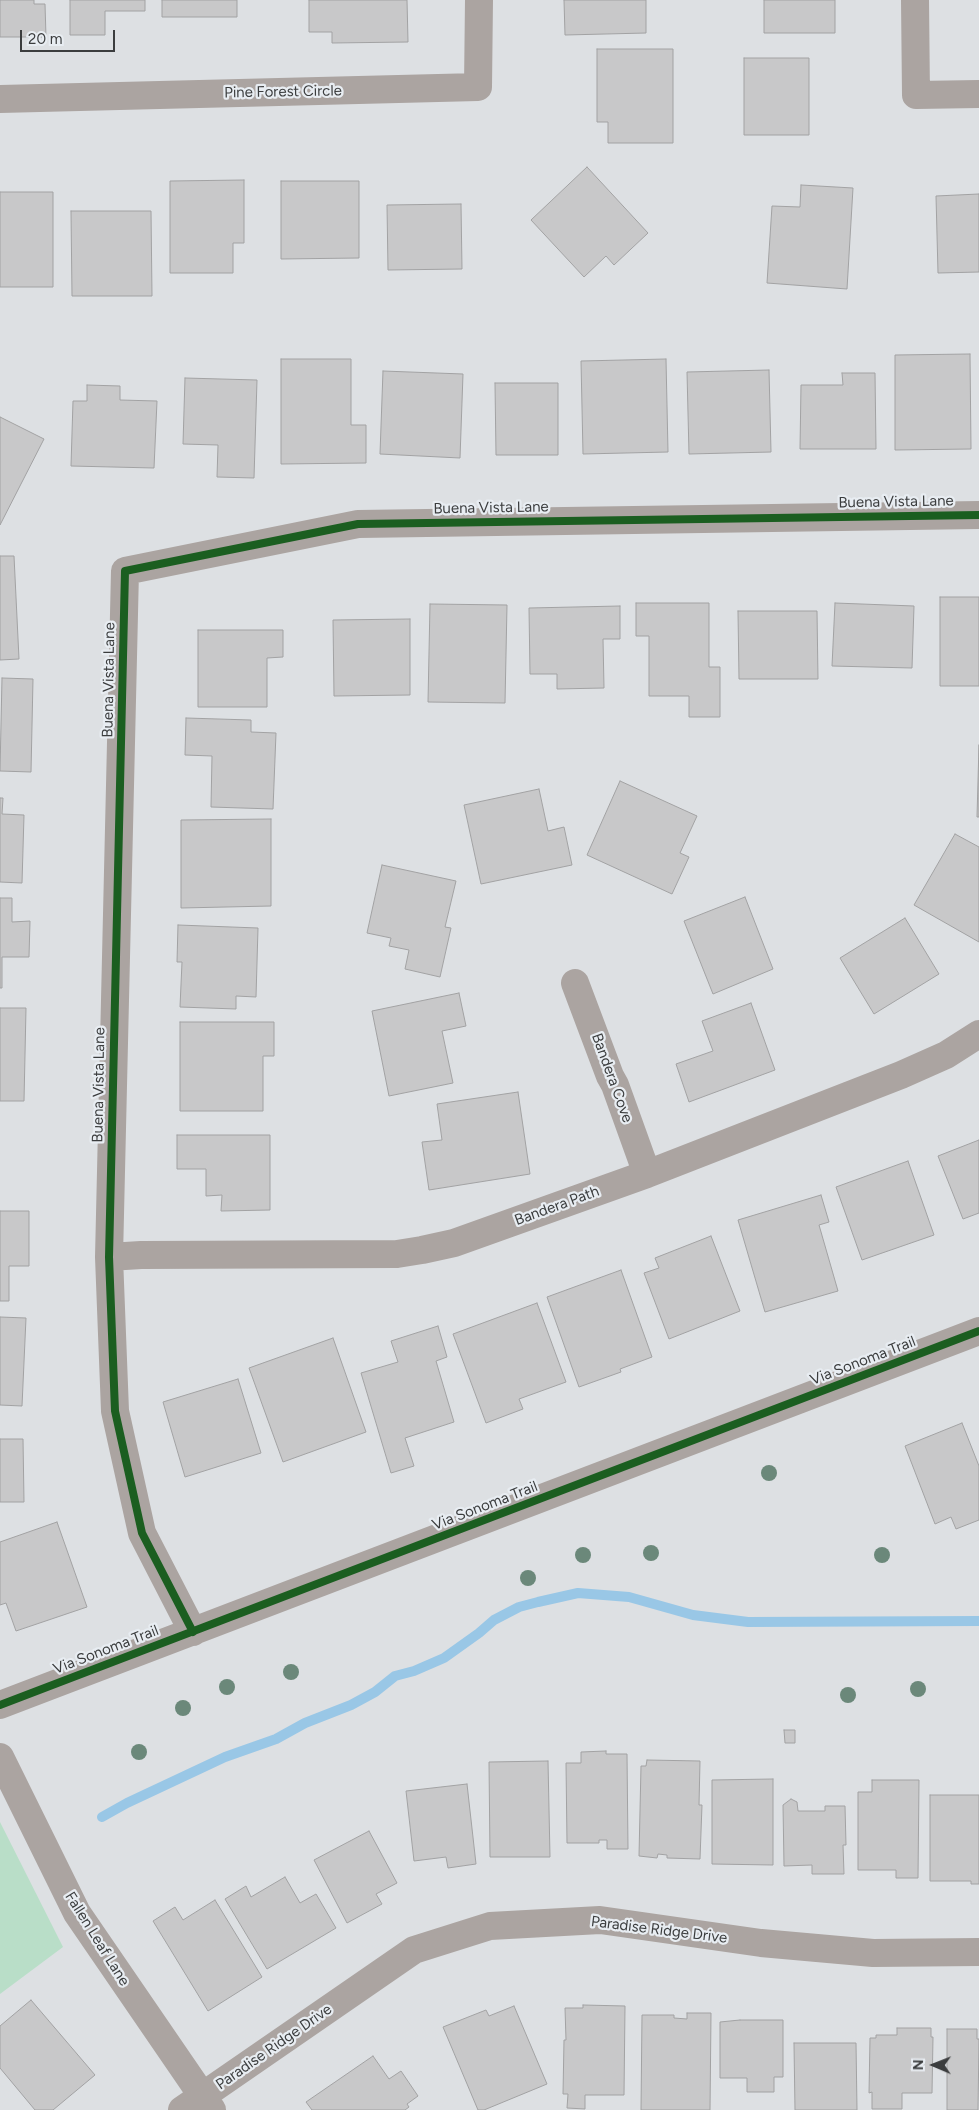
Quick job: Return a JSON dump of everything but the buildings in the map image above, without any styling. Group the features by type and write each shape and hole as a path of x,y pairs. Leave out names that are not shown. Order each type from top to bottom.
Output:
{"street":[{"name":"Pine Forest Circle","path":"0,99 478,88 479,0"},
{"path":"915,0 916,95 979,94"},
{"name":"Buena Vista Lane","path":"193,1632 142,1533 115,1412 109,1257 125,571 358,524 979,515"},
{"name":"Bandera Cove","path":"575,983 647,1174"},
{"name":"Bandera Path","path":"109,1257 141,1255 397,1254 454,1243 647,1174 901,1075 946,1056 979,1034"},
{"name":"Via Sonoma Trail","path":"0,1705 979,1331"},
{"name":"Fallen Leaf Lane","path":"0,1757 77,1913 199,2106"},
{"name":"Paradise Ridge Drive","path":"199,2106 414,1950 490,1926 600,1920 761,1943 873,1953 979,1952"}],"green space":[{"path":"0,1822 63,1947 0,1994"}],"waterway":[{"path":"102,1817 127,1803 225,1757 276,1739 305,1723 351,1705 375,1692 395,1676 414,1671 444,1658 494,1620 519,1607 578,1593 629,1597 693,1615 748,1622 979,1621"}],"cycle path":[{"path":"193,1632 142,1533 115,1411 109,1257 125,571 358,524 979,515"},
{"path":"0,1705 979,1331"}]}
